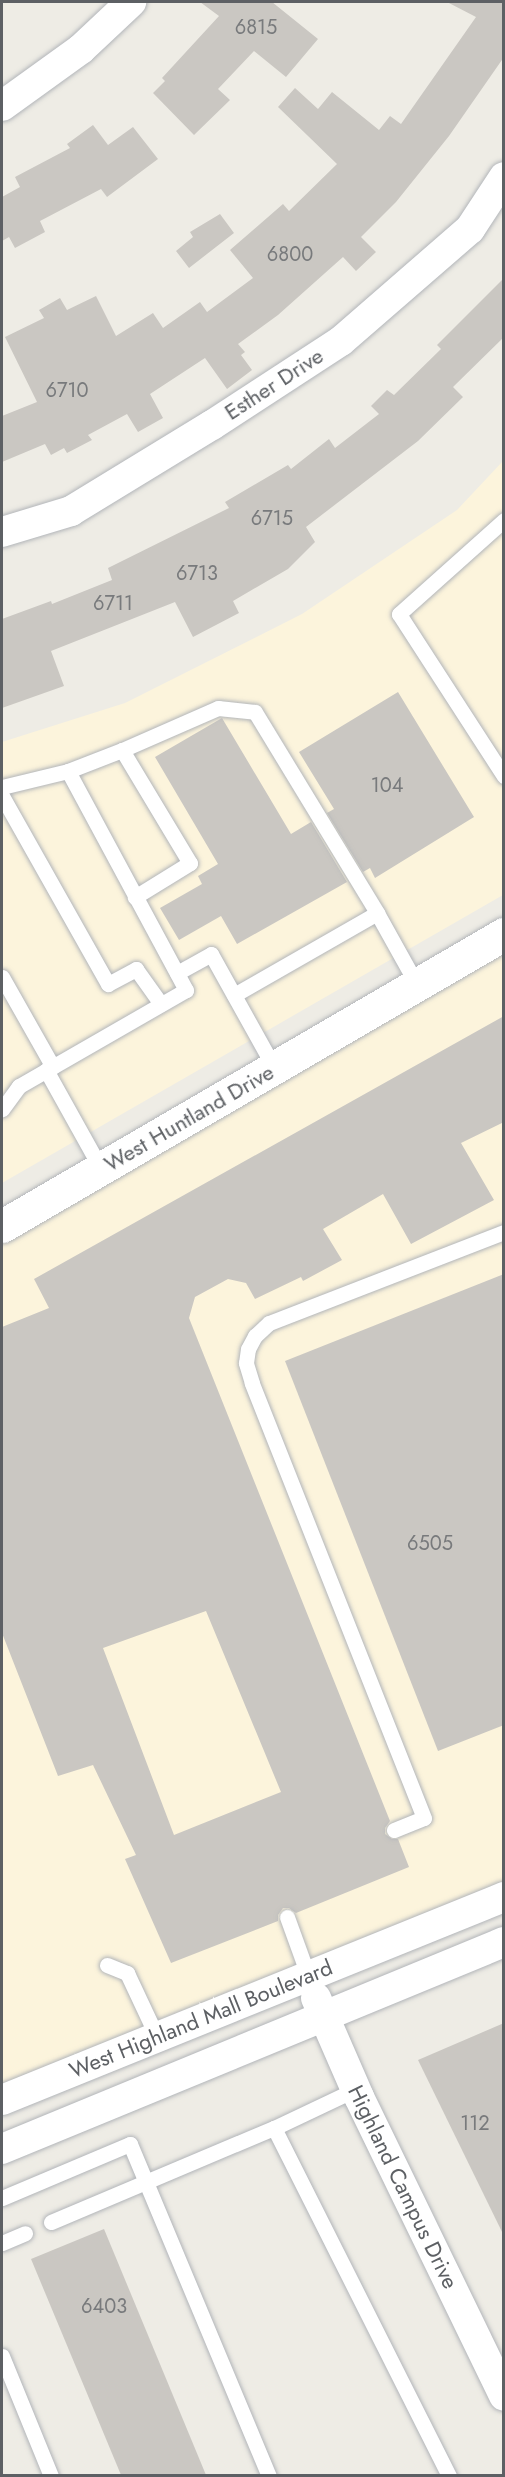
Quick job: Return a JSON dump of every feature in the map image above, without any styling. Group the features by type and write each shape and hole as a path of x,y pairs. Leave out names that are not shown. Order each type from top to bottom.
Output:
{"street":[{"path":"2,106 81,49 131,2"},
{"name":"Esther Drive","path":"2,532 71,511 212,425 341,340 470,229 504,177"},
{"name":"West Huntland Drive","path":"2,1226 376,1011 504,934"},
{"name":"West Highland Mall Boulevard","path":"2,2100 504,1897"},
{"name":"West Highland Mall Boulevard","path":"2,2149 504,1942"},
{"name":"Highland Campus Drive","path":"308,1975 356,2090 504,2396"}],"lane":[{"path":"504,520 399,614 504,776"},
{"path":"2,787 68,771 218,708 255,712 377,913 417,985"},
{"path":"122,750 190,863 135,897"},
{"path":"2,1109 19,1086 186,990 68,771"},
{"path":"2,796 108,984 136,969 161,1004"},
{"path":"234,994 377,913"},
{"path":"177,973 211,954 275,1069"},
{"path":"2,977 101,1169"},
{"path":"394,1830 424,1818 252,1383 246,1363 248,1349 255,1336 269,1323 504,1232"},
{"path":"287,1917 308,1975"},
{"path":"106,1965 127,1973 157,2037"},
{"path":"51,2222 274,2128 356,2090"},
{"path":"274,2128 449,2475"},
{"path":"2,2198 130,2144 268,2475"},
{"path":"2,2243 25,2233"},
{"path":"2,2356 51,2475"}],"shaded area":[{"path":"503,461 503,895 2,1183 2,742 125,703 302,614 457,510"},
{"path":"503,934 503,1897 2,2100 2,1226"}],"building":[{"path":"200,2 272,2 318,39 286,77 254,51 218,89 230,100 194,135 153,93 165,81 162,78 219,16"},
{"path":"447,2 504,2 504,57 449,136 396,202 361,237 376,252 356,271 343,257 278,315 238,344 245,352 241,355 252,370 227,389 205,358 150,394 163,418 138,432 127,414 88,435 92,440 67,453 64,448 51,455 45,444 2,462 2,416 37,402 5,337 44,318 39,310 60,298 67,310 96,296 116,336 153,313 163,328 200,302 207,312 253,278 230,250 283,204 289,211 337,164 278,107 295,88 318,109 332,92 379,130 390,116 401,124 476,17"},
{"path":"93,125 108,145 133,127 158,159 107,197 101,189 40,221 45,232 15,248 9,237 2,241 2,197 20,187 15,177 70,148 67,144"},
{"path":"220,214 234,233 189,268 176,251 193,237 190,232"},
{"path":"504,278 504,337 453,387 463,397 418,441 306,527 315,542 288,569 233,601 239,613 193,637 175,602 51,651 64,686 2,708 2,619 51,601 52,604 112,580 108,568 229,508 225,502 288,465 291,469 329,439 335,448 379,414 371,406 387,390 394,395 441,349 437,345"},
{"path":"398,692 474,817 375,878 370,868 363,872 327,813 334,809 299,752"},
{"path":"222,718 291,834 311,822 347,882 237,944 221,916 179,940 160,908 202,884 198,876 218,864 155,757"},
{"path":"504,1016 504,1122 461,1143 494,1200 411,1244 383,1194 323,1229 342,1260 303,1281 301,1277 255,1299 246,1283 228,1279 195,1297 189,1318 390,1821 385,1828 385,1834 392,1839 398,1839 409,1867 296,1913 289,1908 283,1908 278,1915 278,1921 171,1963 125,1859 136,1855 93,1765 58,1776 2,1633 2,1327 49,1308 34,1279","holes":["206,1611 281,1792 174,1835 103,1648"]},
{"path":"504,1274 504,1725 438,1751 285,1361"},
{"path":"504,2023 504,2236 418,2060"},
{"path":"104,2229 206,2475 121,2475 31,2259"}]}
